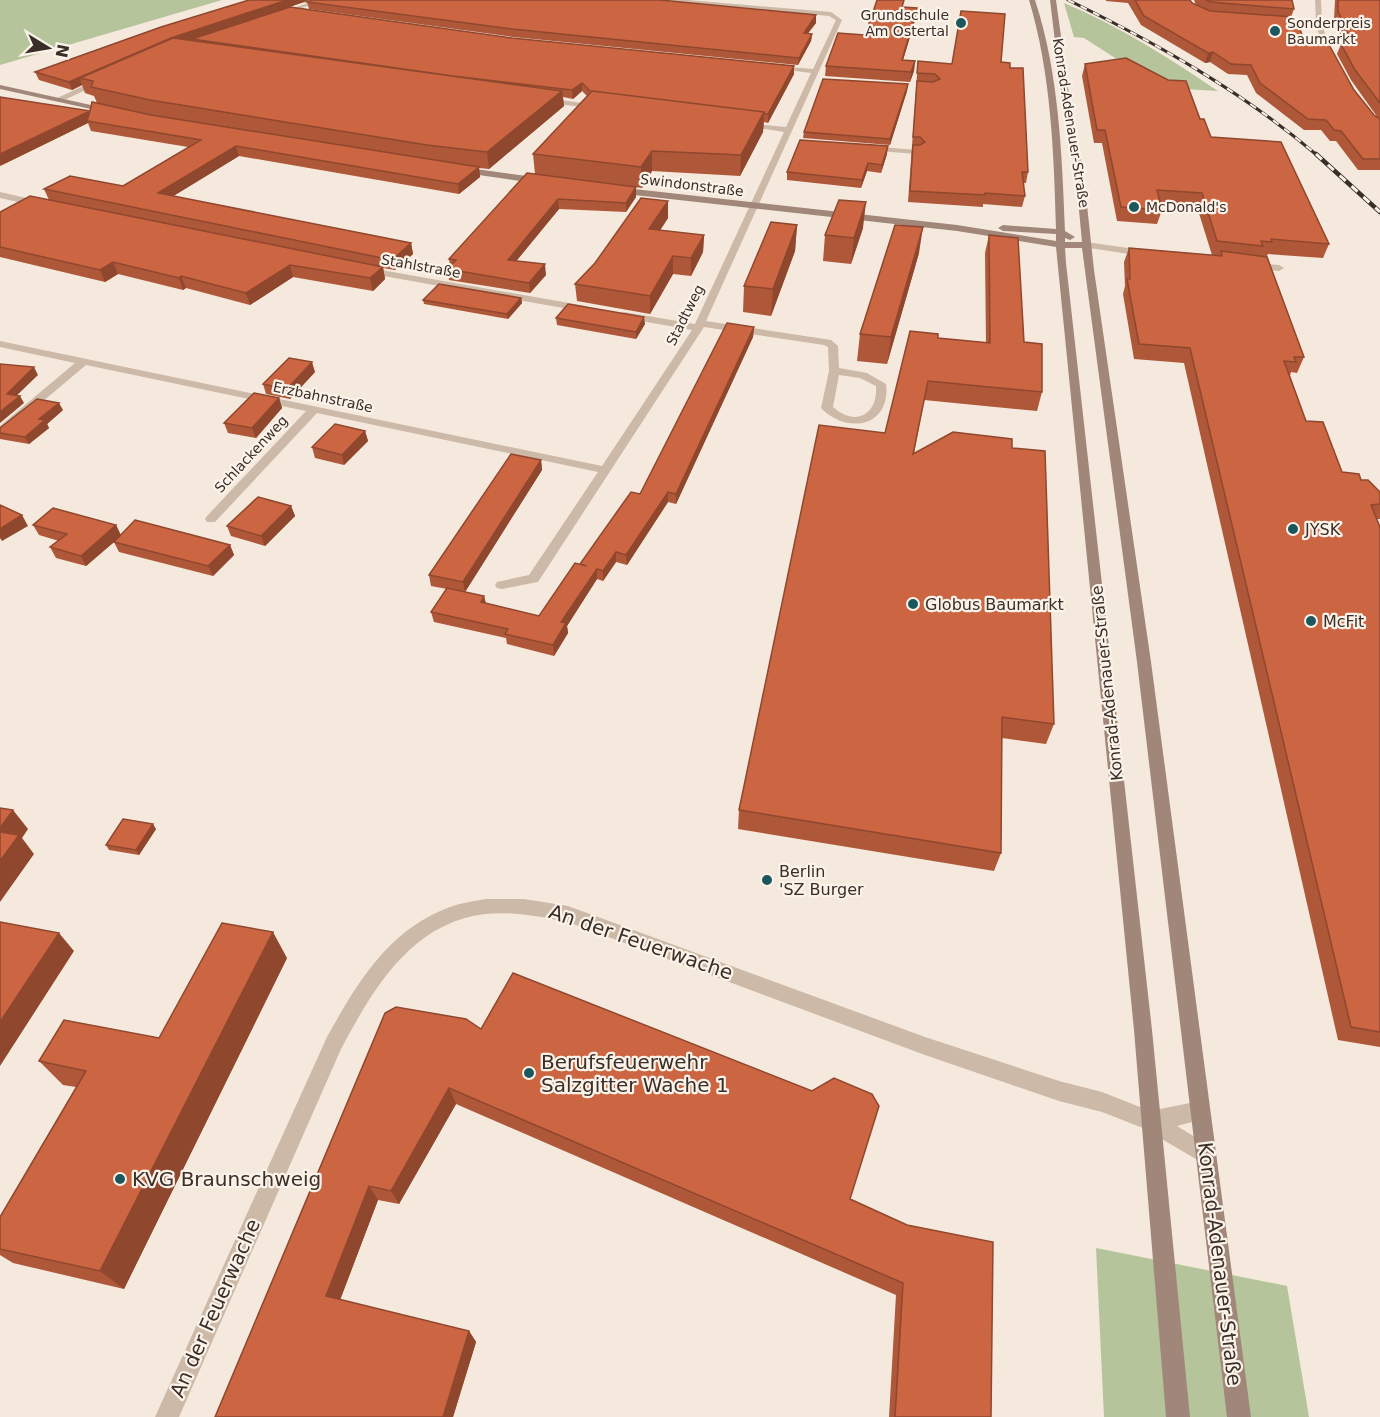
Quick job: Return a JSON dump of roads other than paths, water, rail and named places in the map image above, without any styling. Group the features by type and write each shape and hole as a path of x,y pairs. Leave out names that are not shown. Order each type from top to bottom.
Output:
{"street":[{"path":"274,15 323,0"},
{"name":"Stadtweg","path":"502,585 533,579 699,326 839,20 836,16 666,0"},
{"name":"Konrad-Adenauer-Straße","path":"1032,0 1043,40 1061,245 1143,1030 1178,1417"},
{"name":"Konrad-Adenauer-Straße","path":"1053,0 1069,124 1079,168 1086,245 1108,416 1144,662 1239,1417"},
{"path":"1318,0 1319,26 1336,67"},
{"path":"289,10 311,14"},
{"path":"1273,22 1319,26"},
{"path":"768,67 813,76 822,81"},
{"path":"57,100 108,78"},
{"path":"0,87 122,114"},
{"path":"537,99 604,108"},
{"path":"737,124 788,130"},
{"path":"784,141 795,142"},
{"path":"861,148 917,152"},
{"path":"452,169 551,182"},
{"name":"Swindonstraße","path":"610,189 957,228 1061,245"},
{"path":"0,195 53,206"},
{"name":"Swindonstraße","path":"957,228 1009,228 1061,232"},
{"path":"1061,232 1086,245"},
{"path":"1061,245 1086,245 1165,256"},
{"path":"1238,264 1279,268"},
{"name":"Stahlstraße","path":"357,268 597,311"},
{"path":"618,314 827,342 833,346 834,371 827,408 831,414 855,420 874,416 879,410 881,384 863,375 834,371"},
{"name":"Erzbahnstraße","path":"0,344 605,470"},
{"path":"0,432 83,362"},
{"name":"Schlackenweg","path":"211,519 314,411"},
{"name":"An der Feuerwache","path":"167,1417 334,1043 354,1004 375,973 400,945 426,926 452,914 480,906 539,907 568,914 925,1046 1059,1091 1102,1102 1150,1121 1206,1155"},
{"path":"1150,1121 1200,1111"}],"railway":[{"path":"1068,0 1198,70 1260,111 1318,156"},
{"path":"1316,154 1380,212"}],"place":[{"name":"Grundschule Am Ostertal","path":"961,23"},
{"name":"Sonderpreis Baumarkt","path":"1275,31"},
{"name":"McDonald's","path":"1134,207"},
{"name":"JYSK","path":"1293,529"},
{"name":"Globus Baumarkt","path":"913,604"},
{"name":"McFit","path":"1311,621"},
{"name":"Berlin 'SZ Burger","path":"767,880"},
{"name":"Berufsfeuerwehr Salzgitter Wache 1","path":"529,1073"},
{"name":"KVG Braunschweig","path":"120,1179"}]}
